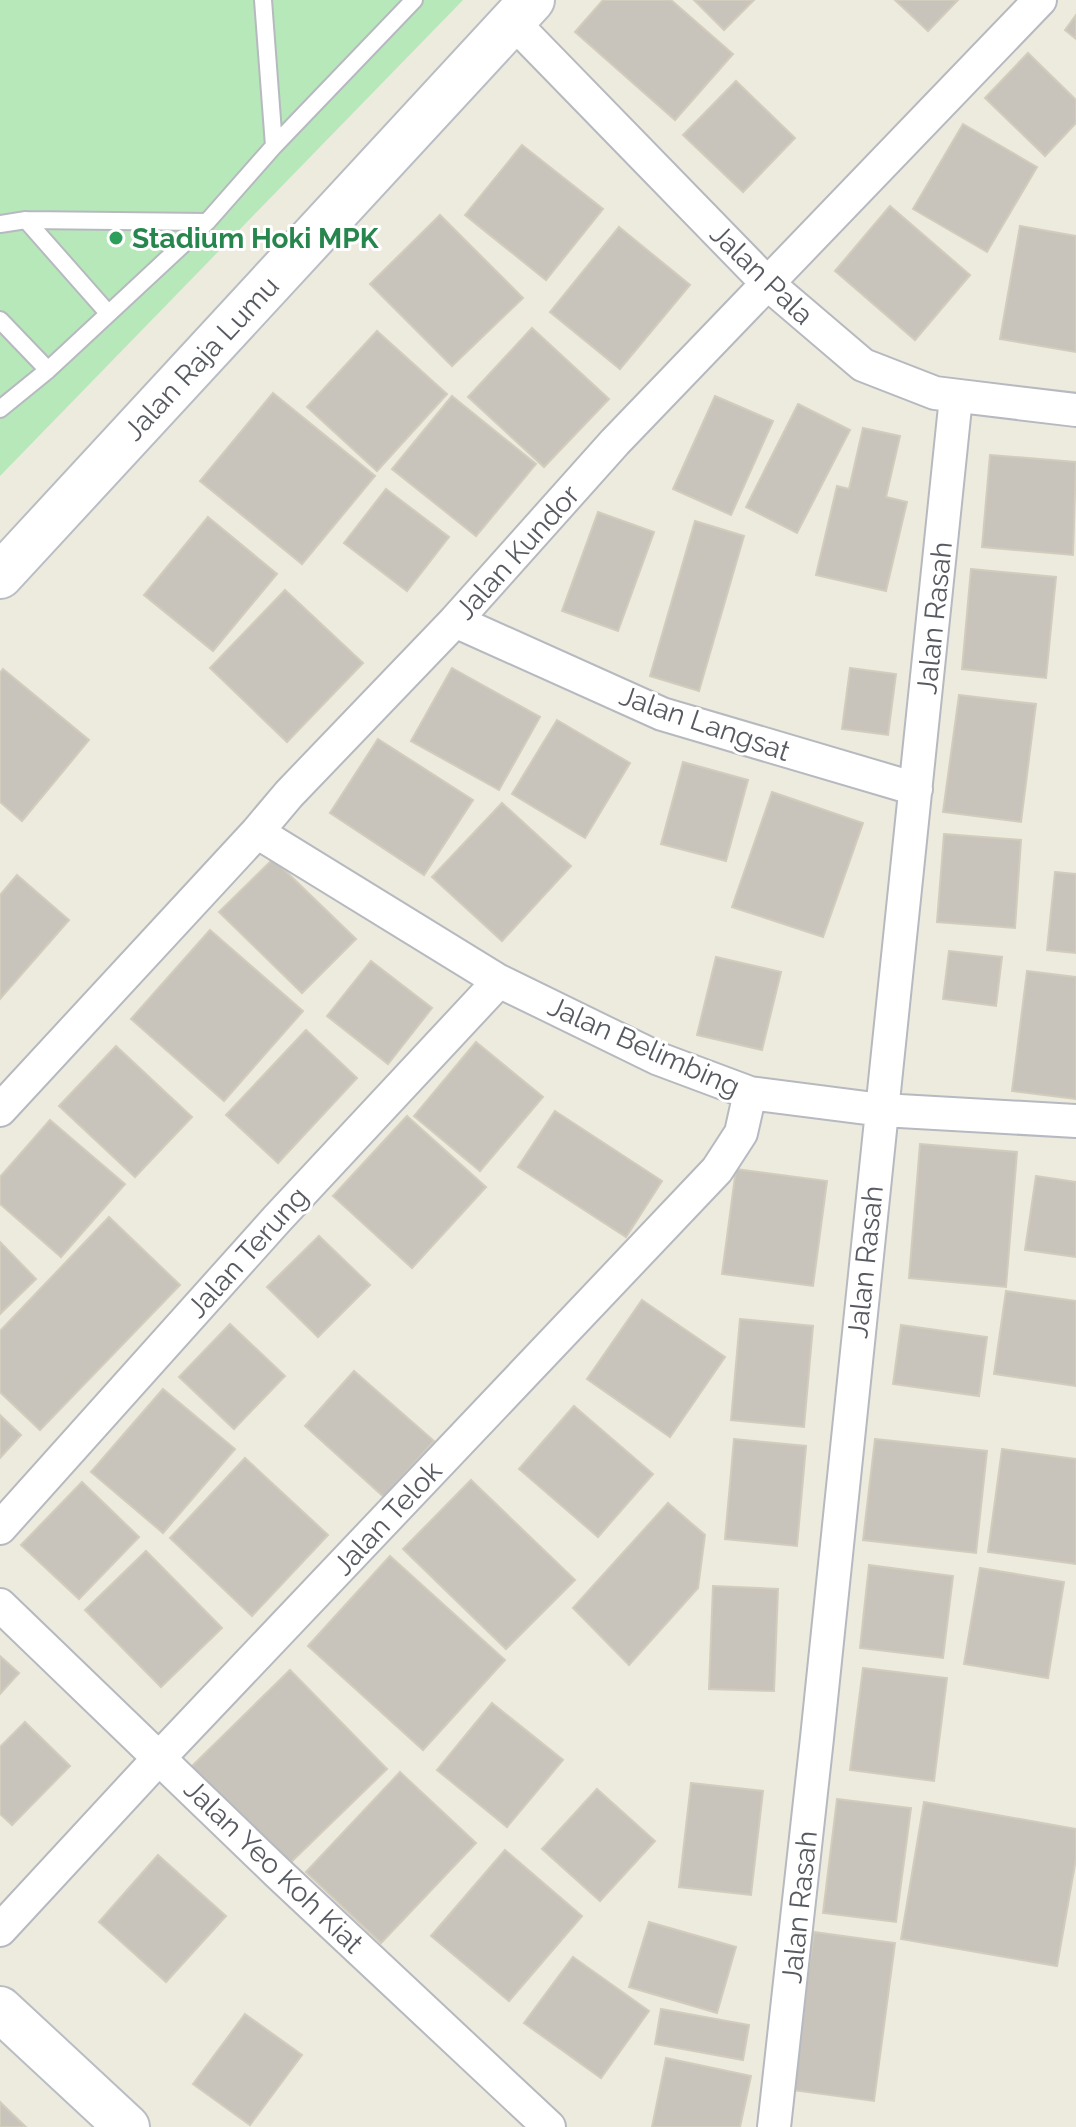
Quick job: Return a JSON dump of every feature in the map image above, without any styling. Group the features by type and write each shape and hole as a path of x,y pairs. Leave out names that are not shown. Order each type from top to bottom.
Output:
{"street":[{"name":"Jalan Kundor","path":"0,1110 289,794 455,621 615,442 1040,0"},
{"name":"Jalan Pala","path":"522,11 768,284 863,365 935,393 1076,410"},
{"name":"Jalan Raja Lumu","path":"0,576 522,11"},
{"name":"Jalan Rasah","path":"774,2127 956,397"},
{"name":"Jalan Langsat","path":"455,621 662,714 916,789"},
{"name":"Jalan Belimbing","path":"257,832 499,981 659,1059 750,1093 882,1110 1076,1121"},
{"name":"Jalan Terung","path":"0,1528 266,1230 499,981"},
{"name":"Jalan Telok","path":"0,1930 717,1170 741,1133 750,1093"},
{"name":"Jalan Yeo Koh Kiat","path":"0,1605 278,1873 549,2127"},
{"path":"0,2009 127,2127"}],"lane":[{"path":"263,0 274,146"},
{"path":"0,409 48,370 207,222 274,146 414,0"},
{"path":"0,224 26,220 207,222"},
{"path":"26,220 108,313"},
{"path":"0,320 48,370"}],"green space":[{"name":"Stadium Hoki MPK","path":"0,0 463,0 0,476"}],"building":[{"path":"603,0 671,0 733,54 675,120 575,32"},
{"path":"694,0 754,0 724,30"},
{"path":"895,0 958,0 928,31"},
{"path":"1076,15 1076,39 1065,30"},
{"path":"1028,53 1076,100 1076,123 1045,156 985,98"},
{"path":"736,81 795,138 743,192 683,135"},
{"path":"963,124 1037,167 987,252 913,209"},
{"path":"522,145 603,209 546,280 465,215"},
{"path":"890,206 970,275 915,340 835,271"},
{"path":"440,215 523,298 452,366 370,284"},
{"path":"1020,226 1076,236 1076,352 1000,339"},
{"path":"619,227 690,285 620,369 550,312"},
{"path":"532,328 609,399 544,467 468,397"},
{"path":"377,331 447,394 377,471 307,407"},
{"path":"273,393 375,476 302,564 200,481"},
{"path":"452,396 536,464 476,536 392,469"},
{"path":"715,396 773,421 731,515 673,489"},
{"path":"798,404 850,430 797,533 746,507"},
{"path":"863,428 900,436 886,497 907,502 886,591 816,575 837,486 849,489"},
{"path":"990,455 1076,462 1073,555 982,547"},
{"path":"386,489 449,537 407,591 344,543"},
{"path":"598,512 654,532 618,631 562,611"},
{"path":"208,517 277,574 213,651 144,595"},
{"path":"695,521 744,536 699,691 650,676"},
{"path":"971,569 1056,577 1046,678 962,669"},
{"path":"285,590 363,663 287,742 210,668"},
{"path":"452,668 540,717 499,790 411,741"},
{"path":"850,668 896,674 888,735 842,729"},
{"path":"3,669 89,740 22,821 0,802 0,673"},
{"path":"959,695 1036,704 1021,822 943,812"},
{"path":"557,720 630,763 585,838 512,794"},
{"path":"378,739 473,800 424,875 330,813"},
{"path":"683,762 748,780 726,861 661,844"},
{"path":"772,792 863,823 823,937 732,907"},
{"path":"502,803 571,866 502,941 432,877"},
{"path":"944,834 1021,840 1015,928 937,922"},
{"path":"273,859 356,939 302,993 219,912"},
{"path":"1055,872 1076,874 1076,953 1047,950"},
{"path":"17,875 69,920 0,999 0,895"},
{"path":"210,930 303,1011 224,1101 131,1019"},
{"path":"949,951 1002,957 996,1006 943,999"},
{"path":"716,957 781,972 762,1050 697,1035"},
{"path":"371,961 432,1008 388,1064 327,1016"},
{"path":"1027,971 1076,977 1076,1099 1012,1091"},
{"path":"306,1030 357,1078 278,1163 226,1115"},
{"path":"476,1042 543,1097 480,1171 414,1116"},
{"path":"116,1046 192,1117 135,1177 59,1106"},
{"path":"555,1111 662,1181 626,1237 518,1167"},
{"path":"407,1116 486,1187 412,1268 333,1196"},
{"path":"50,1120 125,1184 61,1257 0,1204 0,1177"},
{"path":"920,1144 1017,1152 1006,1287 909,1278"},
{"path":"736,1169 827,1181 813,1286 722,1274"},
{"path":"1036,1176 1076,1182 1076,1257 1025,1250"},
{"path":"109,1217 180,1285 40,1430 0,1392 0,1331"},
{"path":"319,1236 370,1285 318,1337 267,1287"},
{"path":"0,1242 36,1279 0,1314"},
{"path":"1006,1291 1076,1301 1076,1386 994,1374"},
{"path":"642,1300 725,1357 670,1437 587,1379"},
{"path":"740,1319 813,1326 804,1427 731,1420"},
{"path":"230,1324 285,1376 234,1429 179,1377"},
{"path":"901,1325 987,1337 979,1396 893,1384"},
{"path":"354,1371 434,1441 384,1497 305,1426"},
{"path":"163,1389 235,1449 163,1533 91,1472"},
{"path":"574,1406 653,1474 598,1537 519,1469"},
{"path":"0,1415 21,1435 0,1458"},
{"path":"734,1439 806,1446 797,1546 725,1539"},
{"path":"875,1439 987,1451 976,1553 863,1540"},
{"path":"1002,1449 1076,1459 1076,1564 988,1552"},
{"path":"245,1458 328,1535 252,1616 170,1538"},
{"path":"471,1480 575,1580 506,1649 403,1549"},
{"path":"82,1482 139,1537 79,1599 21,1545"},
{"path":"668,1503 705,1535 698,1588 629,1665 573,1608"},
{"path":"146,1551 222,1628 161,1687 85,1610"},
{"path":"390,1556 505,1660 423,1750 308,1646"},
{"path":"869,1565 953,1576 943,1658 860,1648"},
{"path":"980,1568 1064,1582 1048,1678 964,1664"},
{"path":"713,1586 778,1589 774,1691 709,1689"},
{"path":"0,1656 19,1673 0,1694"},
{"path":"863,1668 947,1678 934,1781 850,1770"},
{"path":"290,1670 387,1769 288,1865 191,1767"},
{"path":"492,1703 563,1760 507,1827 437,1770"},
{"path":"25,1722 70,1766 12,1825 0,1814 0,1747"},
{"path":"400,1772 476,1843 381,1943 306,1872"},
{"path":"691,1783 763,1791 751,1895 679,1887"},
{"path":"597,1789 655,1841 600,1901 542,1849"},
{"path":"837,1799 911,1808 896,1922 823,1913"},
{"path":"924,1802 1076,1829 1076,1859 1057,1966 901,1939"},
{"path":"505,1850 582,1916 509,2001 431,1936"},
{"path":"158,1855 226,1916 166,1982 99,1922"},
{"path":"649,1922 736,1947 717,2013 629,1987"},
{"path":"814,1932 895,1943 874,2101 792,2090"},
{"path":"573,1957 649,2011 601,2078 524,2023"},
{"path":"661,2009 749,2025 743,2060 655,2044"},
{"path":"245,2014 302,2055 250,2125 193,2084"},
{"path":"666,2058 751,2076 740,2127 652,2127"},
{"path":"0,2102 26,2127 0,2127"}],"place":[{"name":"Stadium Hoki MPK","path":"116,238"}]}
